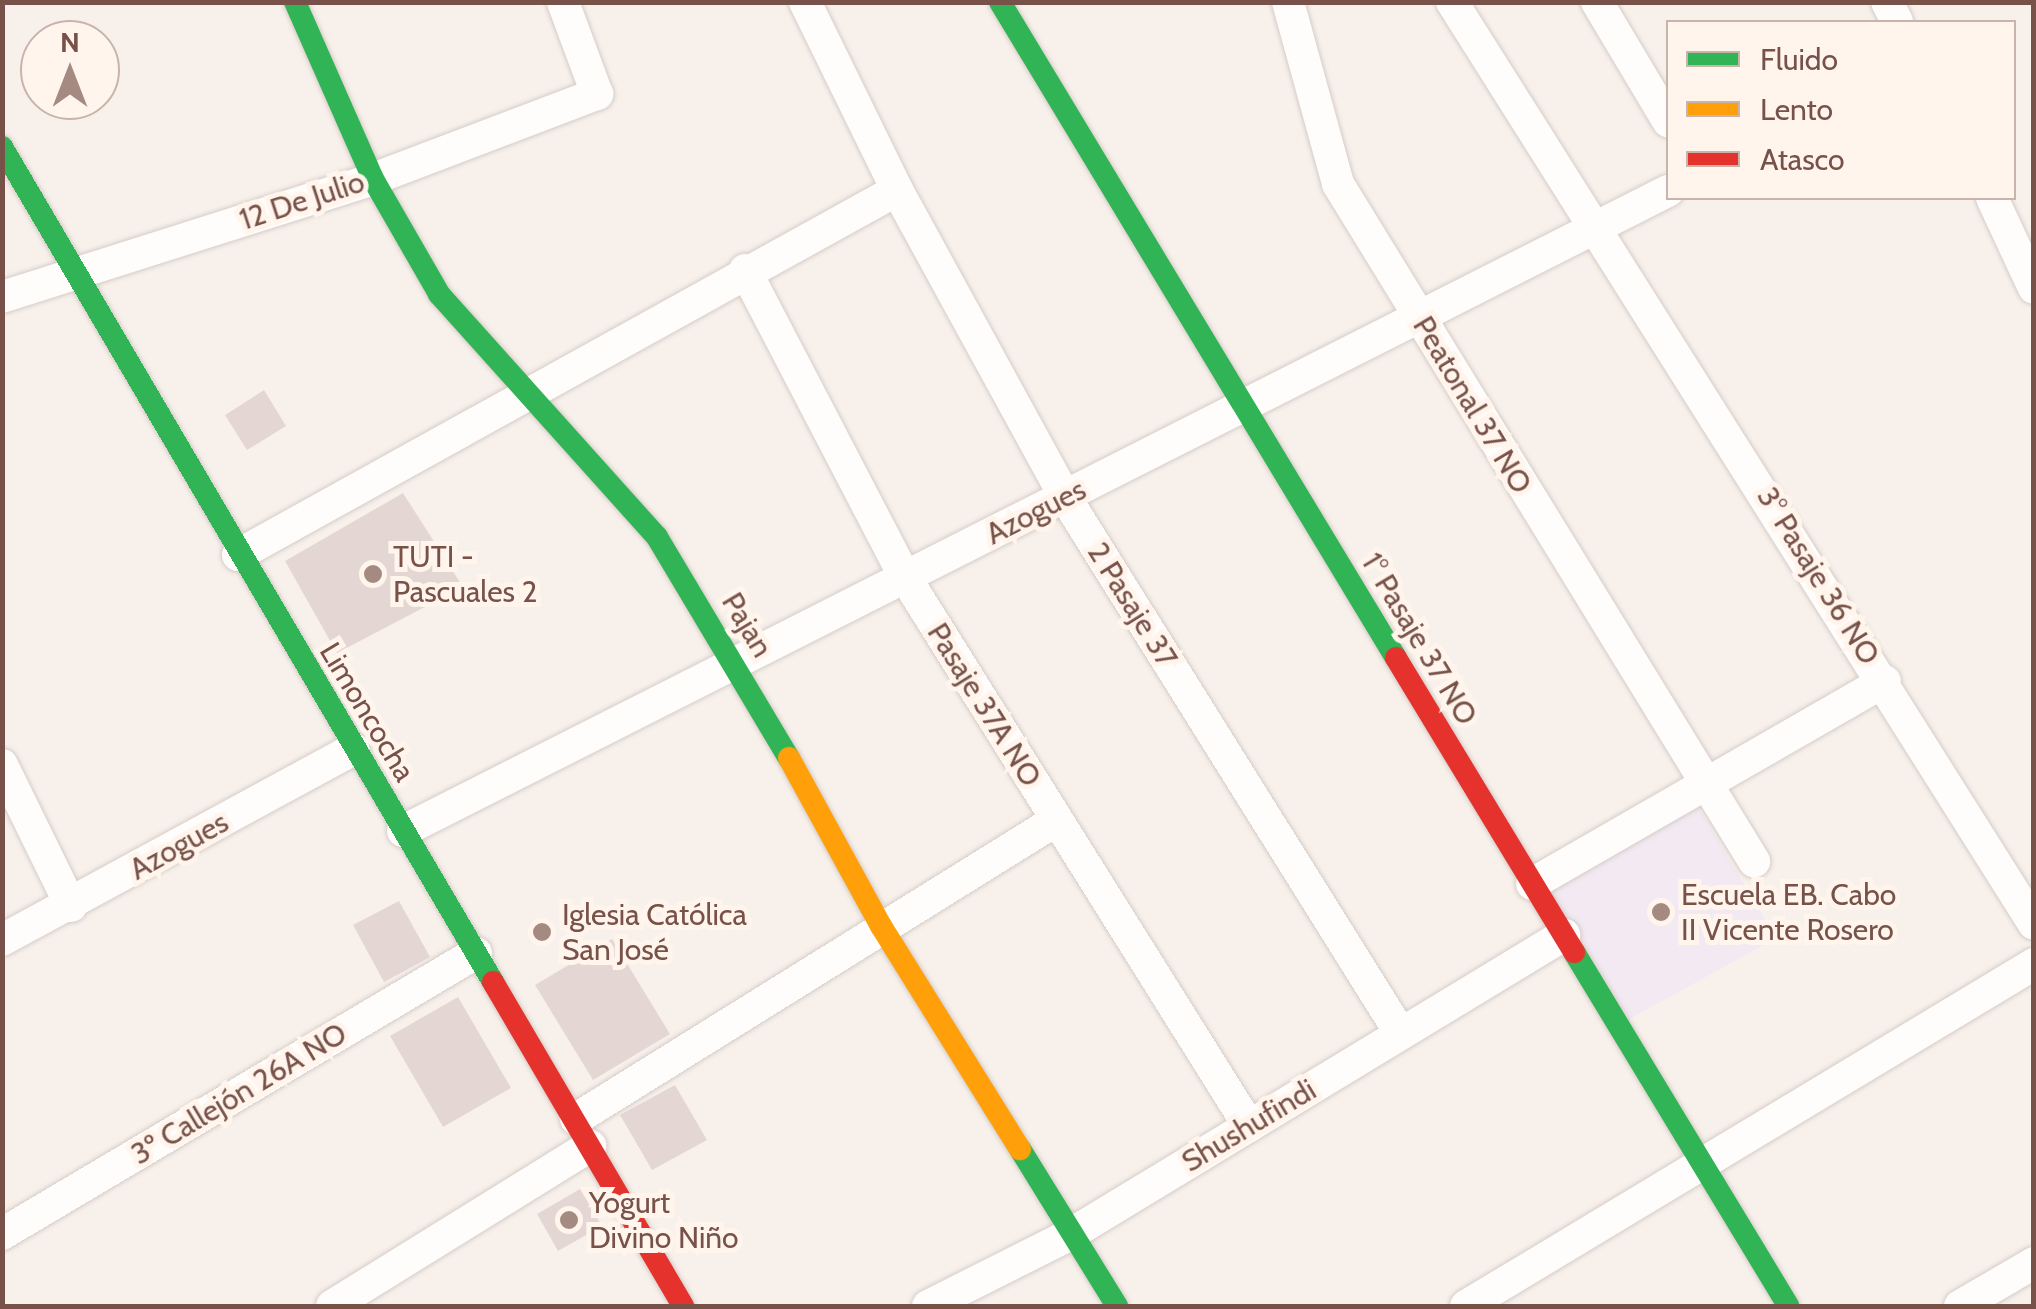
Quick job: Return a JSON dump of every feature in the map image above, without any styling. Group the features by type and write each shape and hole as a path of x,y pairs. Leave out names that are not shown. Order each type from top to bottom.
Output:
{"street":[{"name":"Pajan","path":"295,2 373,179 439,294 657,537 736,661 881,926 1117,1306"},
{"name":"12 De Julio","path":"2,297 373,179 598,94 563,2"},
{"name":"2 Pasaje 37","path":"805,2 897,190 1065,497 1401,1034"},
{"name":"1° Pasaje 37 NO","path":"1000,2 1788,1306"},
{"name":"Peatonal 37 NO","path":"1288,2 1338,184 1704,786 1754,861"},
{"name":"3° Pasaje 36 NO","path":"1452,2 1885,681 2034,924"},
{"path":"1597,2 1666,118"},
{"name":"Limoncocha","path":"2,147 72,274 583,1132 682,1306"},
{"path":"238,554 745,270 897,190"},
{"name":"Azogues","path":"403,832 736,661 1599,230 1666,192"},
{"path":"1993,200 2028,254 2034,288"},
{"name":"Pasaje 37A NO","path":"745,270 906,578 1250,1126"},
{"path":"1532,884 1885,681"},
{"name":"Azogues","path":"2,940 71,906 354,749"},
{"path":"2,765 71,906"},
{"path":"332,1306 881,926 1055,821"},
{"name":"Shushufindi","path":"928,1306 1071,1234 1564,935"},
{"name":"3º Callejón 26A NO","path":"2,1234 476,954"},
{"path":"1466,1306 1700,1160 2034,964"},
{"path":"1960,1306 2034,1263"}],"shaded area":[{"name":"Escuela EB. Cabo II Vicente Rosero","path":"1694,800 1776,938 1628,1020 1546,887"}],"building":[{"path":"264,390 286,426 247,450 225,415"},
{"name":"TUTI - Pascuales 2","path":"403,493 463,587 337,653 285,561"},
{"path":"399,901 430,957 384,982 353,925"},
{"path":"612,939 670,1034 593,1080 535,985"},
{"path":"458,997 511,1088 443,1127 390,1036"},
{"path":"675,1085 707,1140 652,1170 620,1115"},
{"name":"Yogurt Divino Niño","path":"580,1189 602,1226 558,1251 537,1214"}],"traffic: fast":[{"path":"295,2 373,179 439,294 657,537 789,758"},
{"path":"1000,2 1396,658"},
{"path":"2,147 493,982"},
{"path":"1574,952 1788,1306"},
{"path":"1020,1149 1117,1306"}],"traffic: slow":[{"path":"789,758 881,926 1020,1149"}],"traffic: jam":[{"path":"1396,658 1574,952"},
{"path":"493,982 683,1306"}],"place":[{"name":"TUTI - Pascuales 2","path":"373,574"},
{"name":"Escuela EB. Cabo II Vicente Rosero","path":"1661,912"},
{"name":"Iglesia Católica San José","path":"542,932"},
{"name":"Yogurt Divino Niño","path":"569,1220"}]}
